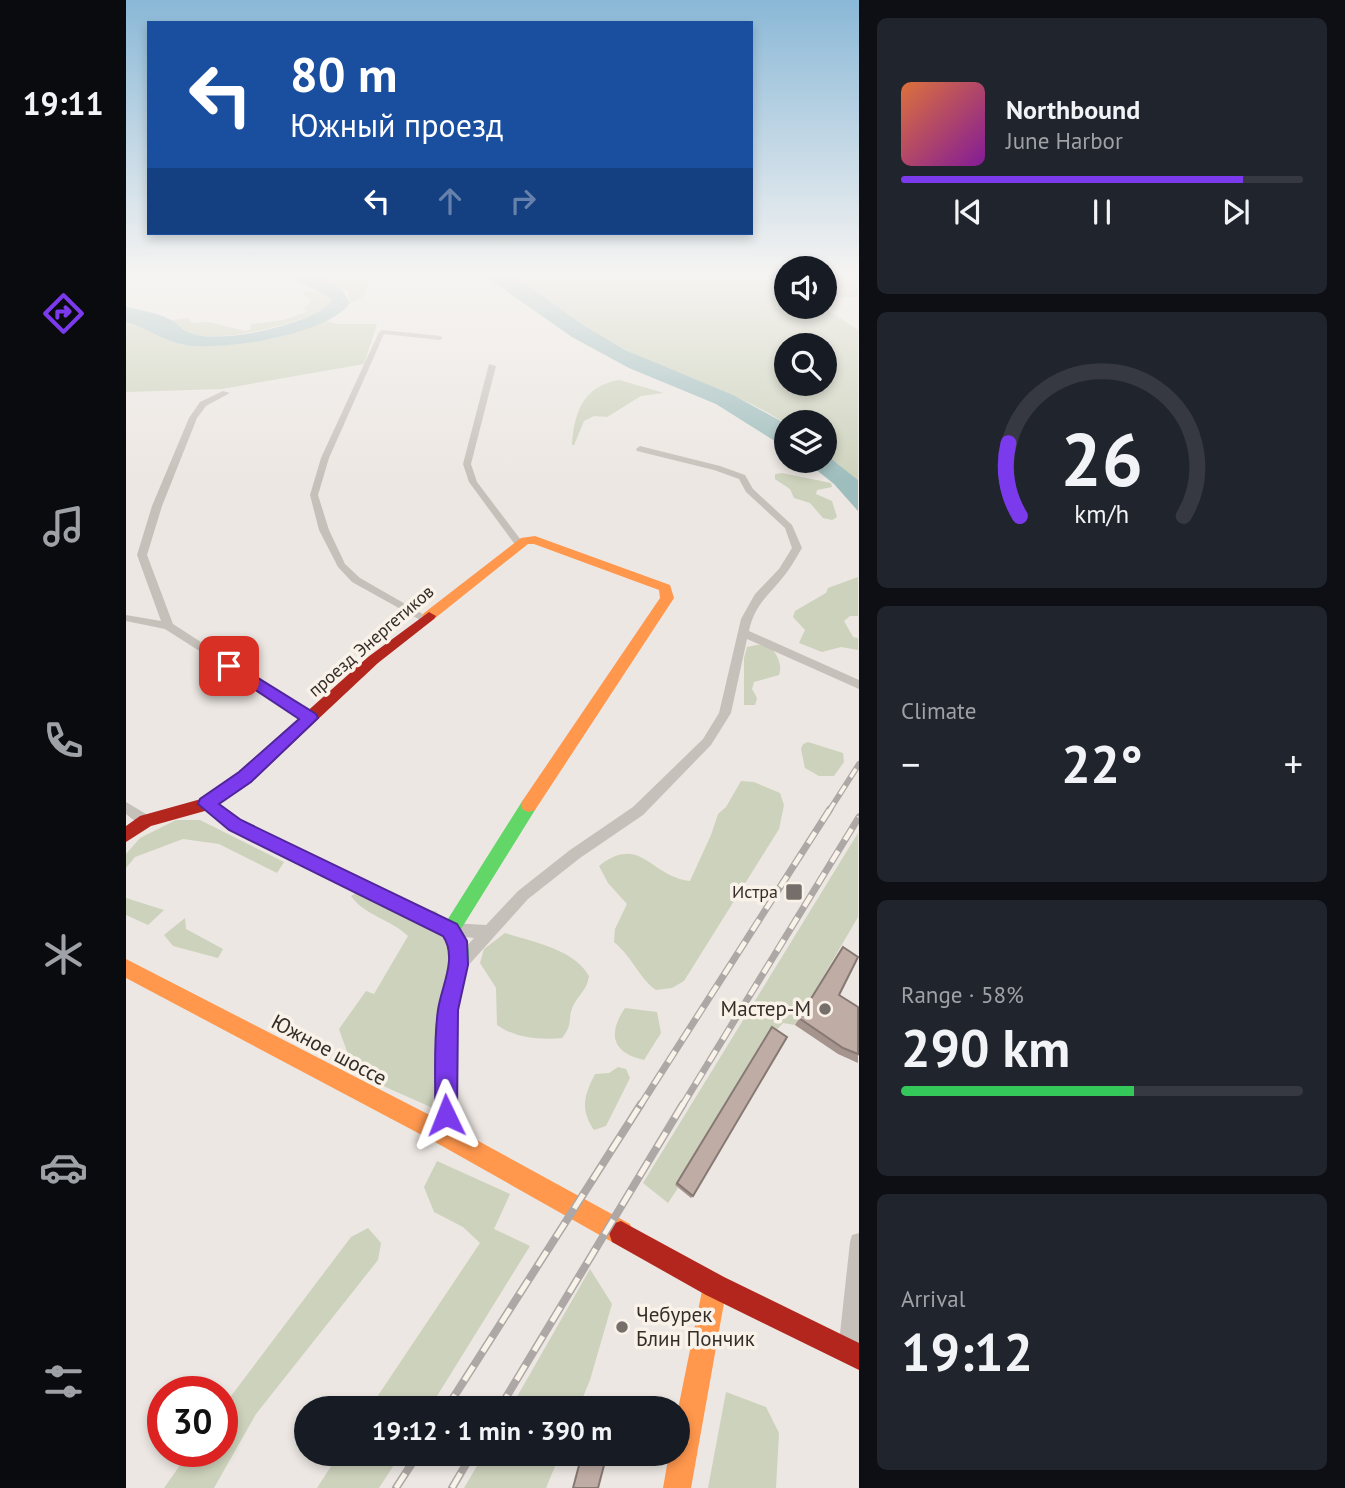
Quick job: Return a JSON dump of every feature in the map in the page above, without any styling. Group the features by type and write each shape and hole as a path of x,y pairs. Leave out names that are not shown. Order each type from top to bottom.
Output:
{"street":[{"path":"378,341 325,458 314,495 324,530 341,565 356,580 424,619"},
{"path":"450,930 533,798 667,598 665,588 527,542 473,482 467,464 492,366"},
{"path":"168,626 142,555 157,506 193,418 203,404 226,393"},
{"path":"458,965 523,895 575,854 638,811 707,742 725,713 746,619 759,596 783,571 797,548 789,527 749,490 738,475 640,449"},
{"name":"проезд Энергетиков","path":"126,835 146,821 206,804 245,777 424,619 527,542"},
{"path":"126,618 168,626 310,718"},
{"path":"742,632 859,685"},
{"path":"206,804 235,825 450,930 487,932"},
{"path":"126,807 146,821"},
{"path":"450,930 458,941 458,965 448,1010 445,1104 446,1115 460,1144"},
{"name":"Южное шоссе","path":"126,968 460,1144 715,1286 853,1354"},
{"path":"853,1354 859,1242"},
{"path":"677,1488 715,1286"}],"green space":[{"path":"126,341 174,341 183,345 236,341 371,341 364,364 222,389 126,392"},
{"path":"611,341 774,341 774,396 837,396 837,341 858,341 858,480 837,463 837,410 774,410 774,416"},
{"path":"619,380 664,393 641,396 607,417 594,416 584,421 572,445 575,422 583,403 597,388"},
{"path":"775,474 831,483 832,487 817,490 816,494 832,501 837,517 832,520 823,518 810,503 794,498 790,489 775,479"},
{"path":"858,577 858,616 850,616 844,621 853,637 858,638 858,650 841,647 822,652 799,643 805,630 793,617 795,611 826,593 828,588"},
{"path":"769,645 778,659 780,671 779,675 754,682 752,689 757,698 755,705 744,705 744,658 747,647"},
{"path":"808,742 843,753 844,762 834,776 819,776 805,768 801,749 803,744"},
{"path":"741,781 754,782 780,793 784,805 779,829 684,981 672,988 656,990 614,942 615,929 627,904 608,883 599,866 613,857 636,855 676,878 690,881 718,814 726,807"},
{"path":"176,820 200,820 284,862 277,873 219,844 183,839 135,857 126,868 126,854 140,838"},
{"path":"858,833 858,917 795,1025 783,1023 774,1033 769,1030 675,1185 678,1188 668,1203 643,1183"},
{"path":"363,889 414,912 421,909 436,911 460,944 444,1093 435,1109 345,1069 350,1060 339,1029 366,991 374,994 408,936 357,903 351,896"},
{"path":"126,898 164,910 148,925 126,915"},
{"path":"185,918 186,929 223,949 218,958 173,946 164,935"},
{"path":"505,933 563,953 573,959 589,976 571,1010 568,1028 562,1038 528,1037 497,1025 496,988 480,963 484,949"},
{"path":"625,1008 657,1012 661,1033 644,1060 625,1052 616,1041 616,1026"},
{"path":"618,1067 626,1069 630,1078 606,1126 594,1130 585,1109 588,1089 595,1074 609,1073"},
{"path":"437,1161 510,1194 494,1229 530,1246 437,1396 378,1396 480,1243 463,1227 434,1212 424,1187"},
{"path":"368,1228 381,1243 378,1260 256,1414 238,1446 238,1387 351,1237"},
{"path":"590,1269 612,1304 583,1396 517,1396"},
{"path":"726,1392 766,1407 779,1433 776,1488 708,1488"},
{"path":"331,1466 393,1466 379,1488 317,1488"},
{"path":"477,1466 555,1466 546,1488 464,1488"},
{"path":"179,1467 226,1467 214,1488 164,1488"}],"water":[{"path":"174,341 257,341 203,346"},
{"path":"580,341 611,341 625,350 733,395 774,417 774,440 716,404 629,368"},
{"path":"837,463 858,480 858,511 820,473 837,473"}],"building":[{"name":"Мастер-М","path":"843,947 858,957 839,995 858,1007 858,1054 843,1048 799,1018"},
{"path":"772,1027 787,1037 693,1196 677,1183"},
{"path":"579,1466 604,1466 598,1488 573,1488"}],"railway":[{"path":"829,811 859,764"},
{"path":"640,1106 830,809"},
{"path":"682,1106 859,817"},
{"path":"454,1396 641,1104"},
{"path":"507,1396 683,1104"},
{"path":"396,1488 410,1466"},
{"path":"452,1488 465,1466"}],"traffic: fast":[{"path":"459,965 458,941 450,930 529,805"}],"traffic: slow":[{"path":"429,616 525,541 535,540 665,588 667,598 657,616 529,805"},
{"path":"126,968 443,1134 621,1233"},
{"path":"677,1488 715,1286"}],"traffic: jam":[{"path":"126,835 146,821 206,804 245,777 373,660 429,616"},
{"path":"621,1233 715,1286 859,1357"}],"place":[{"name":"Истра","path":"794,892"},
{"name":"Мастер-М","path":"825,1009"},
{"name":"Чебурек Блин Пончик","path":"622,1327"}],"route":[{"path":"229,666 310,718 245,777 206,804 235,825 450,930 458,941 458,965 448,1010 446,1115"}]}
